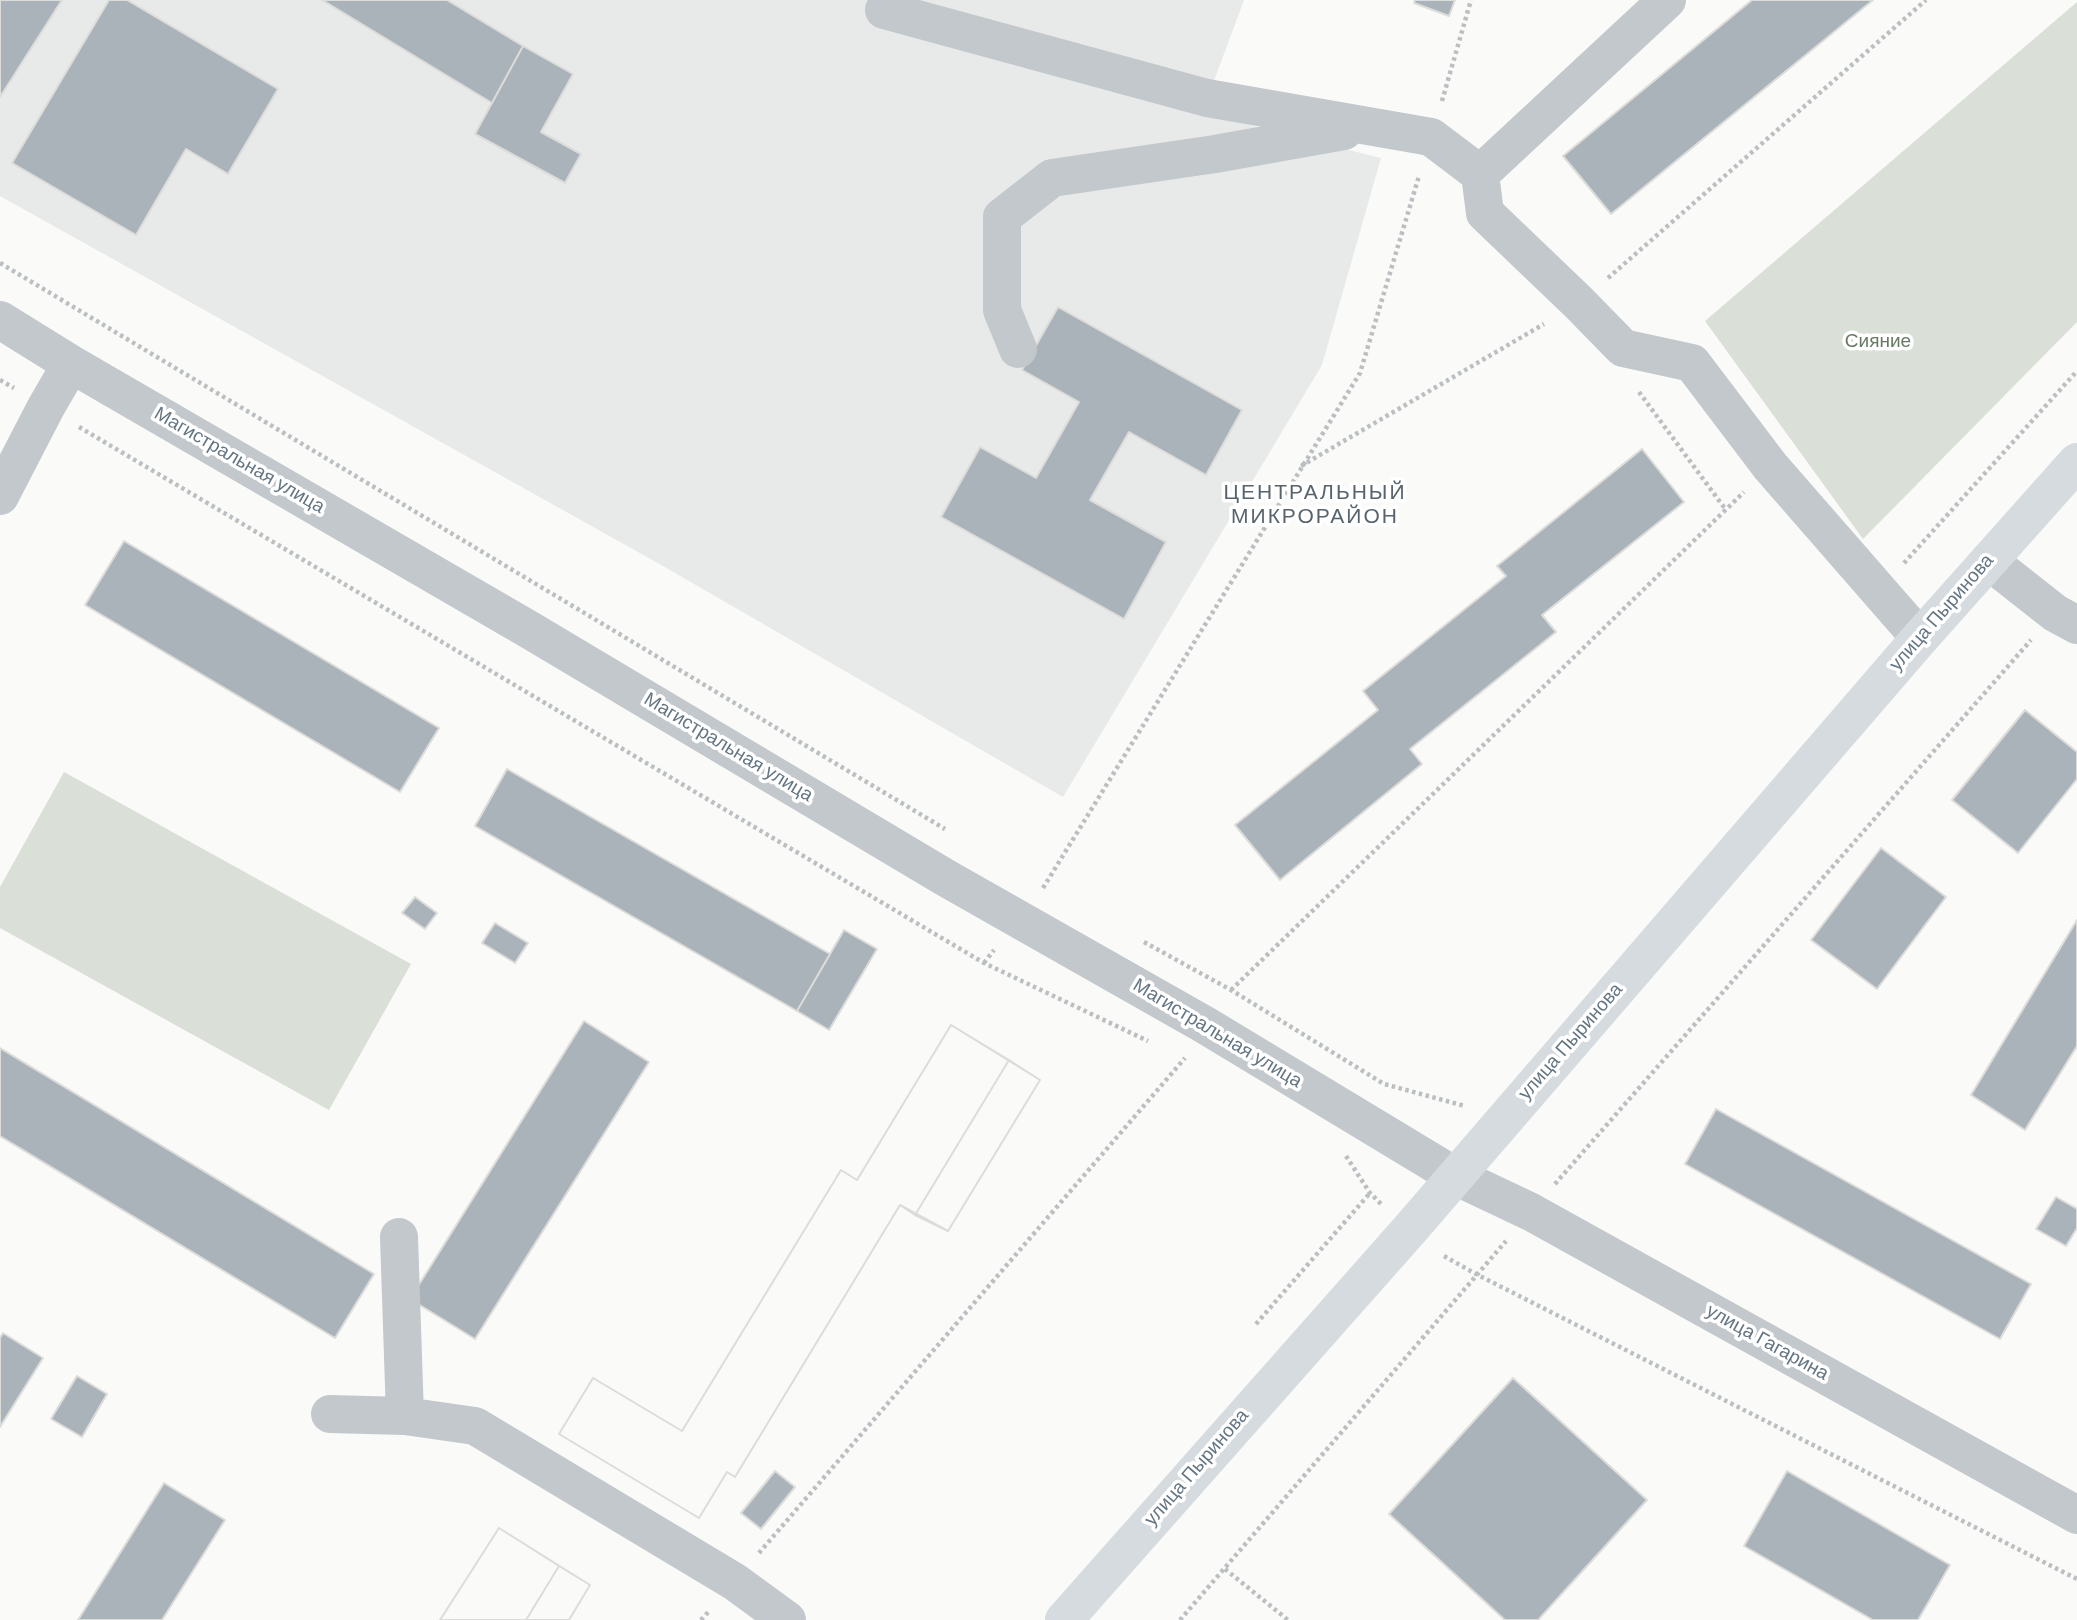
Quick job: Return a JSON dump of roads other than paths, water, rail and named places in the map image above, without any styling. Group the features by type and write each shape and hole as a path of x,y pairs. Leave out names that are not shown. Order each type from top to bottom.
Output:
{"main road":[{"name":"улица Пыринова","path":"1064,1620 1395,1247 1920,638 2077,462"}],"street":[{"path":"1480,174 1667,0"},
{"path":"884,10 1207,98 1431,137 1480,174 1485,213 1623,348 1692,362 1770,466 1920,638"},
{"path":"1018,349 1002,310 1002,217 1052,178 1370,127"},
{"name":"Магистральная улица","path":"0,320 71,364 528,629 934,871 1205,1025 1455,1176"},
{"path":"0,496 71,364"},
{"path":"1989,561 2066,619"},
{"name":"улица Гагарина","path":"1455,1176 1531,1212 2077,1515"},
{"path":"399,1237 405,1416"},
{"path":"330,1414 405,1416 475,1426 735,1581 787,1620"}],"district":[{"name":"ЦЕНТРАЛЬНЫЙ МИКРОРАЙОН","path":"1315,505"}],"park label":[{"name":"Сияние","path":"1878,342"}]}
